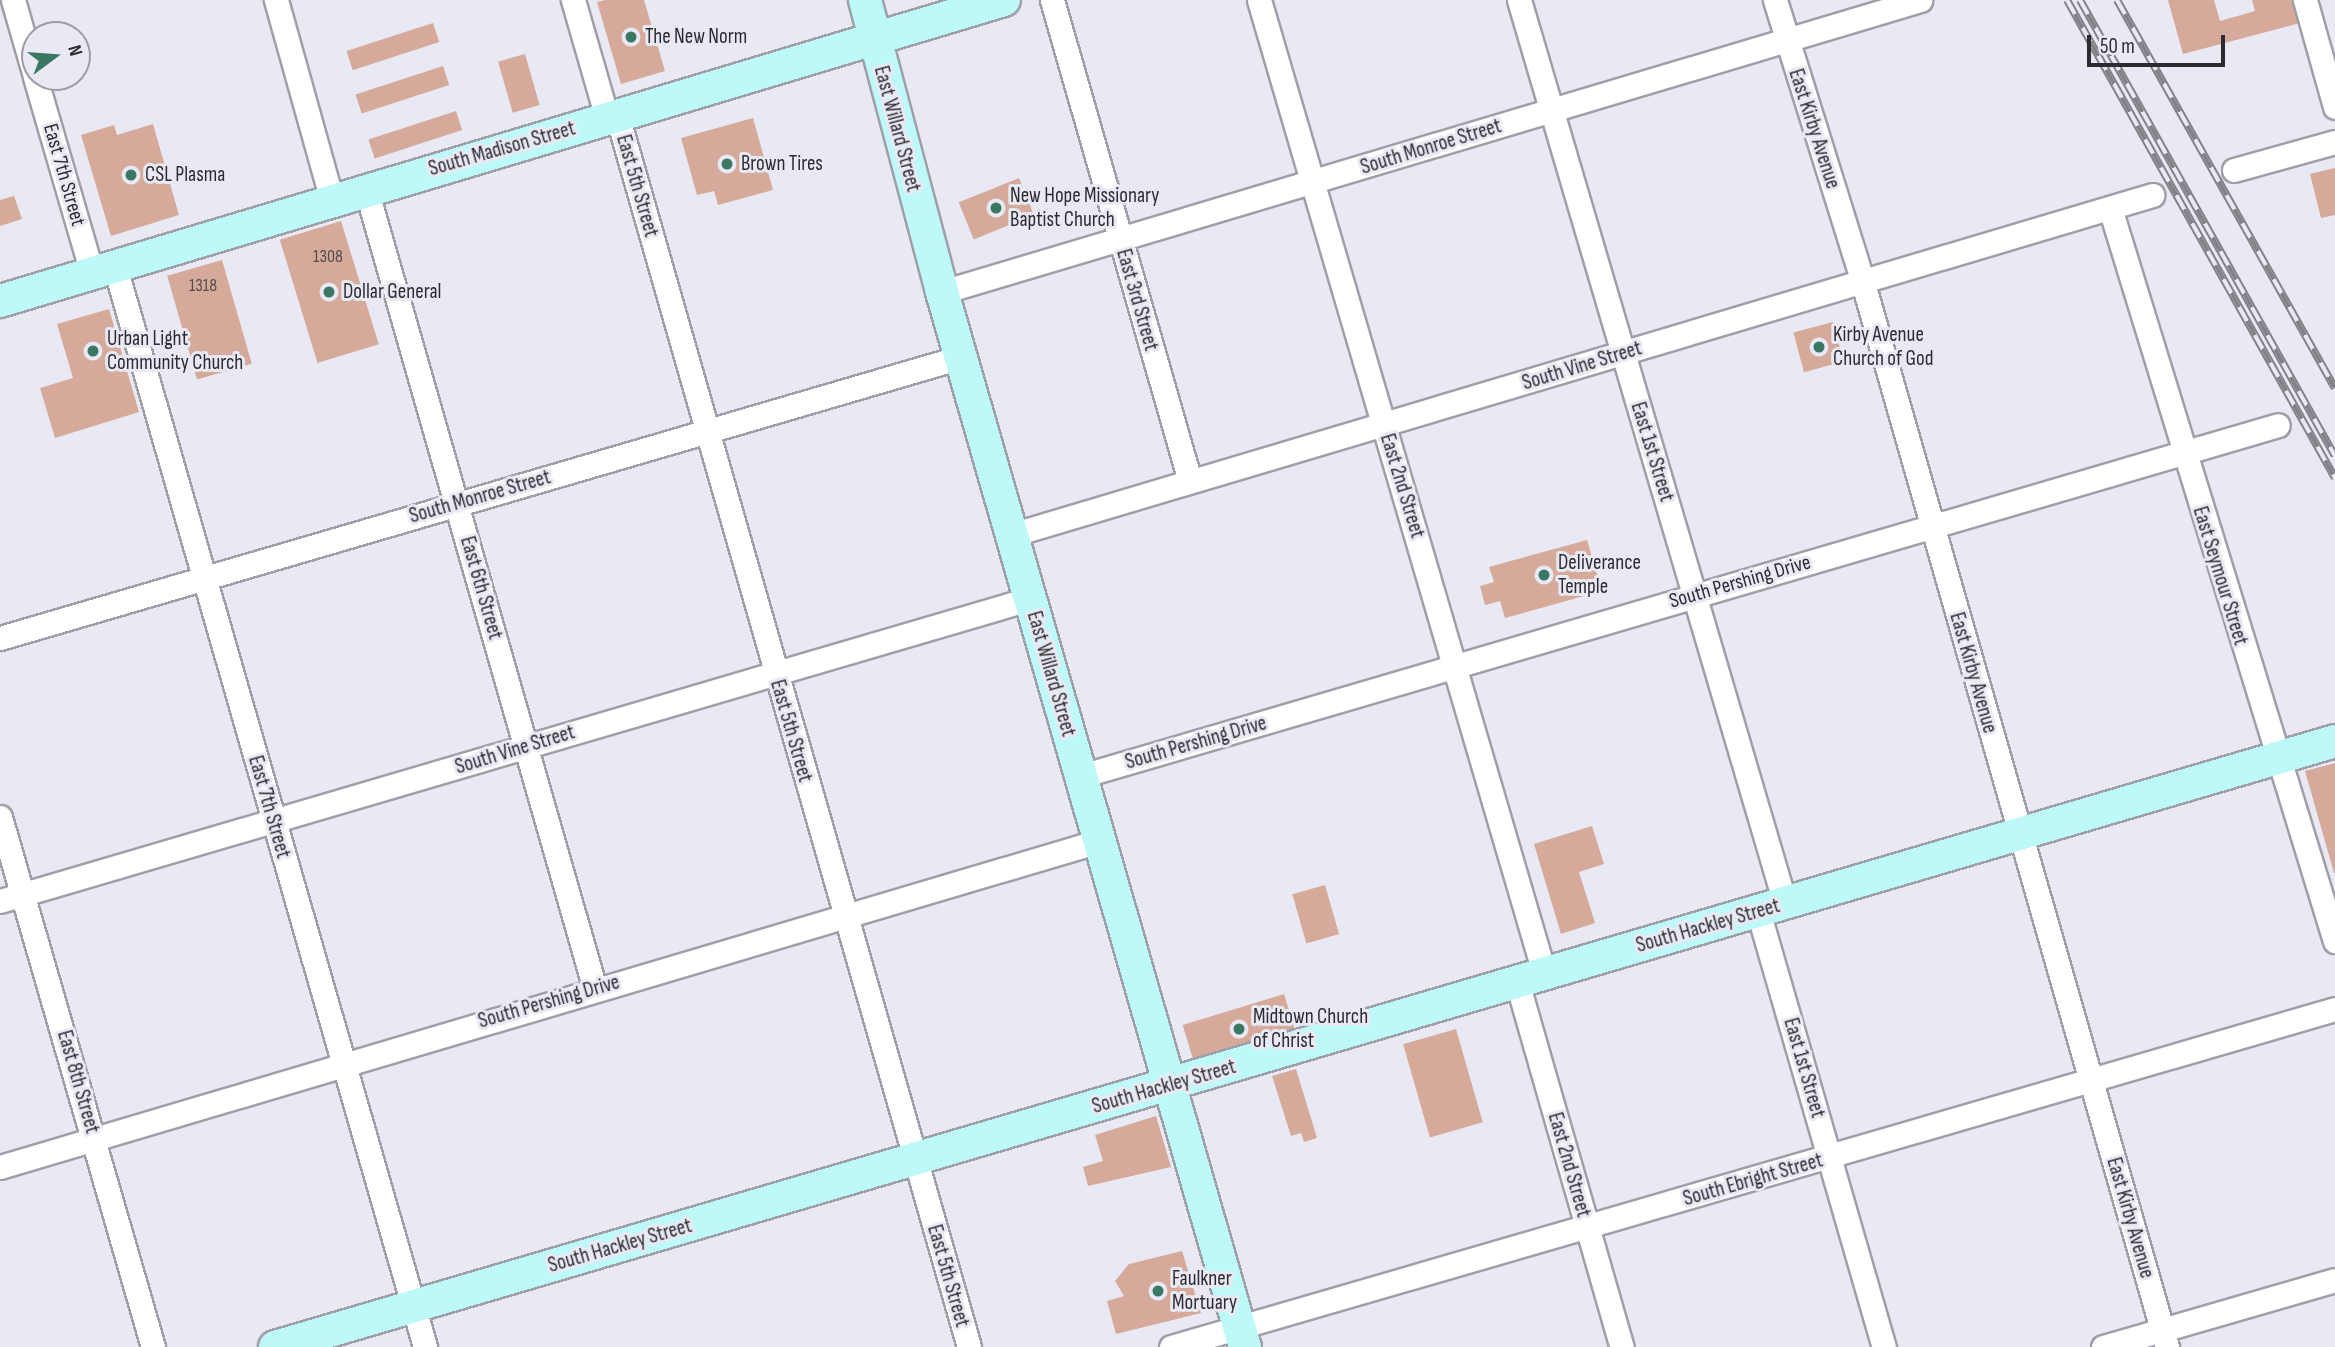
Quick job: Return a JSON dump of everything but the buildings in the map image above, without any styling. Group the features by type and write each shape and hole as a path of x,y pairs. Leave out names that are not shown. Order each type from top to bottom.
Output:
{"street":[{"name":"East 7th Street","path":"13,0 21,28"},
{"path":"276,0 332,200"},
{"name":"East 5th Street","path":"573,0 612,116 705,431 969,1347"},
{"name":"East Willard Street","path":"865,0 942,292 1243,1338"},
{"name":"South Madison Street","path":"0,301 366,189 1004,0"},
{"name":"East 3rd Street","path":"1052,0 1189,479"},
{"name":"East 2nd Street","path":"1259,0 1455,666 1531,978 1588,1228 1622,1347"},
{"name":"East 1st Street","path":"1519,0 1695,596 1830,1157 1884,1347"},
{"name":"East Kirby Avenue","path":"1775,0 1863,283 2165,1339"},
{"name":"South Monroe Street","path":"942,292 1920,0"},
{"path":"2305,0 2335,107"},
{"name":"East 7th Street","path":"40,91 104,270 202,579 425,1347"},
{"path":"2234,170 2335,142"},
{"name":"East 6th Street","path":"366,189 595,989"},
{"name":"South Vine Street","path":"1011,535 1189,479 1384,425 2152,195"},
{"name":"East Seymour Street","path":"2110,208 2275,758 2294,800 2335,941"},
{"name":"South Monroe Street","path":"0,638 961,357"},
{"name":"South Pershing Drive","path":"1081,776 2278,425"},
{"name":"South Vine Street","path":"0,901 1029,599"},
{"name":"South Hackley Street","path":"275,1347 2335,741"},
{"name":"East 8th Street","path":"0,817 153,1347"},
{"name":"South Pershing Drive","path":"0,1167 1100,841"},
{"name":"South Ebright Street","path":"1171,1347 1243,1338 1588,1228 2335,1009"},
{"path":"2103,1347 2165,1339 2335,1280"}],"railway":[{"path":"2067,0 2335,478"},
{"path":"2080,0 2335,456"},
{"path":"2117,0 2335,388"}],"place":[{"name":"The New Norm","path":"631,37"},
{"name":"Brown Tires","path":"727,164"},
{"name":"CSL Plasma","path":"131,175"},
{"name":"New Hope Missionary Baptist Church","path":"996,208"},
{"name":"Dollar General","path":"329,292"},
{"name":"Kirby Avenue Church of God","path":"1819,347"},
{"name":"Urban Light Community Church","path":"93,351"},
{"name":"Deliverance Temple","path":"1544,575"},
{"name":"Midtown Church of Christ","path":"1239,1029"},
{"name":"Faulkner Mortuary","path":"1158,1291"}]}
